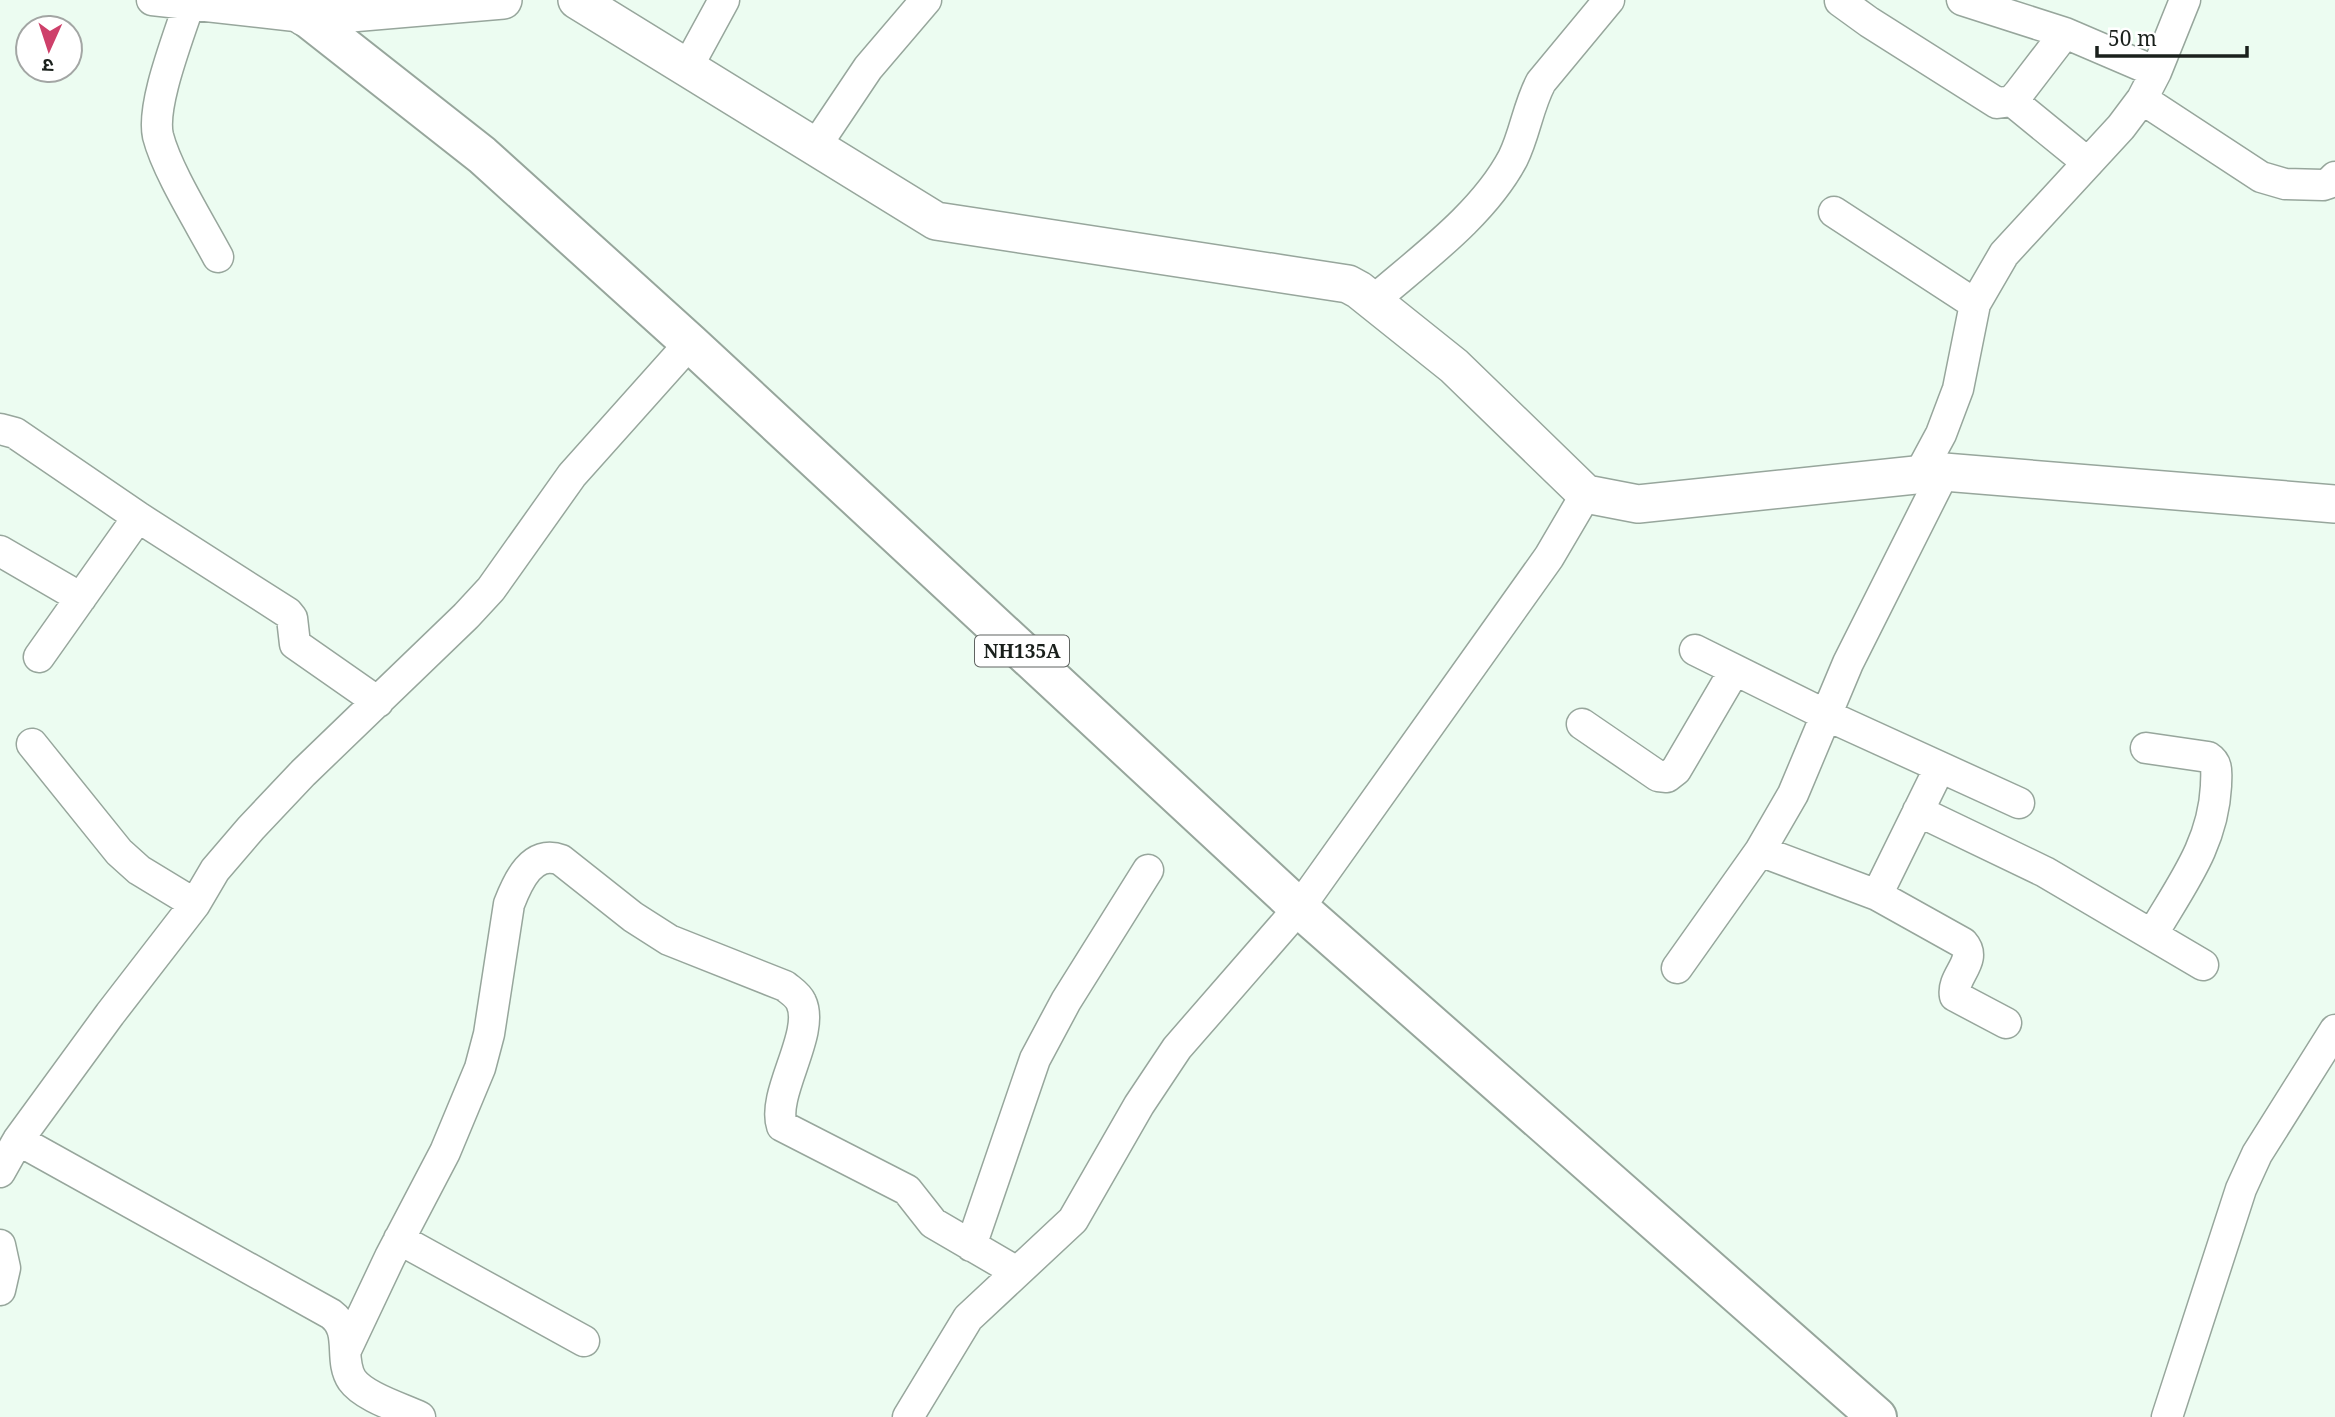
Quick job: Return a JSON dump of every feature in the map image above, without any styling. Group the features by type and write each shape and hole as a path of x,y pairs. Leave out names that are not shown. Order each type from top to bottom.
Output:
{"highway":[{"name":"NH135A","path":"318,8 690,343 1299,908 1877,1417"}],"main road":[{"path":"318,8 503,0"},
{"path":"577,0 936,221 1348,284 1367,296 1454,366 1586,494 1639,504 1932,473 2335,505"}],"street":[{"path":"152,0 189,4 318,8"},
{"path":"687,68 724,0"},
{"path":"815,147 868,68 926,0"},
{"path":"1367,296 1449,235 1491,190 1513,157 1541,82 1609,0"},
{"path":"1838,0 1847,0"},
{"path":"1838,0 1990,99 2005,104 2012,101 2065,33"},
{"path":"1962,0 2065,33 2156,72"},
{"path":"1677,968 1760,851 1793,794 1932,473 1941,434 1955,399 1975,304 2004,254 2121,127 2142,99 2185,0"},
{"path":"189,4 160,100 157,134 169,164 218,257"},
{"path":"2142,99 2245,168 2272,181 2323,186 2335,177"},
{"path":"2012,101 2088,163"},
{"path":"1834,212 1975,304"},
{"path":"0,1172 18,1140 195,904 215,870 303,773 491,589 572,475 690,343"},
{"path":"0,429 15,433 138,517 288,613 292,618 295,644 378,702"},
{"path":"908,1417 968,1318 1073,1220 1139,1105 1177,1048 1299,908 1549,557 1586,494"},
{"path":"39,657 138,517"},
{"path":"0,551 81,598"},
{"path":"1695,650 1826,715 2019,803"},
{"path":"1582,724 1658,776 1667,776 1675,770 1734,671"},
{"path":"32,744 119,852 139,870 195,904"},
{"path":"2146,748 2208,757 2214,762 2216,771 2215,805 2208,835 2152,935"},
{"path":"1877,895 1940,767"},
{"path":"1918,811 2045,872 2203,965"},
{"path":"1760,851 1877,895 1963,943 1969,957 1954,988 1955,996 2006,1023"},
{"path":"346,1350 445,1152 480,1068 489,1034 505,920 512,897 537,859 549,856 561,860 640,922 670,940 785,986 795,994 802,1003 803,1024 781,1109 782,1126 906,1189 933,1223 1017,1272"},
{"path":"971,1246 1035,1059 1066,1001 1148,870"},
{"path":"2167,1417 2226,1229 2246,1177 2257,1154 2335,1030"},
{"path":"18,1140 331,1314 342,1324 349,1374 354,1382 365,1391 420,1417"},
{"path":"400,1239 584,1341"},
{"path":"0,1245 5,1268 0,1290"}]}
